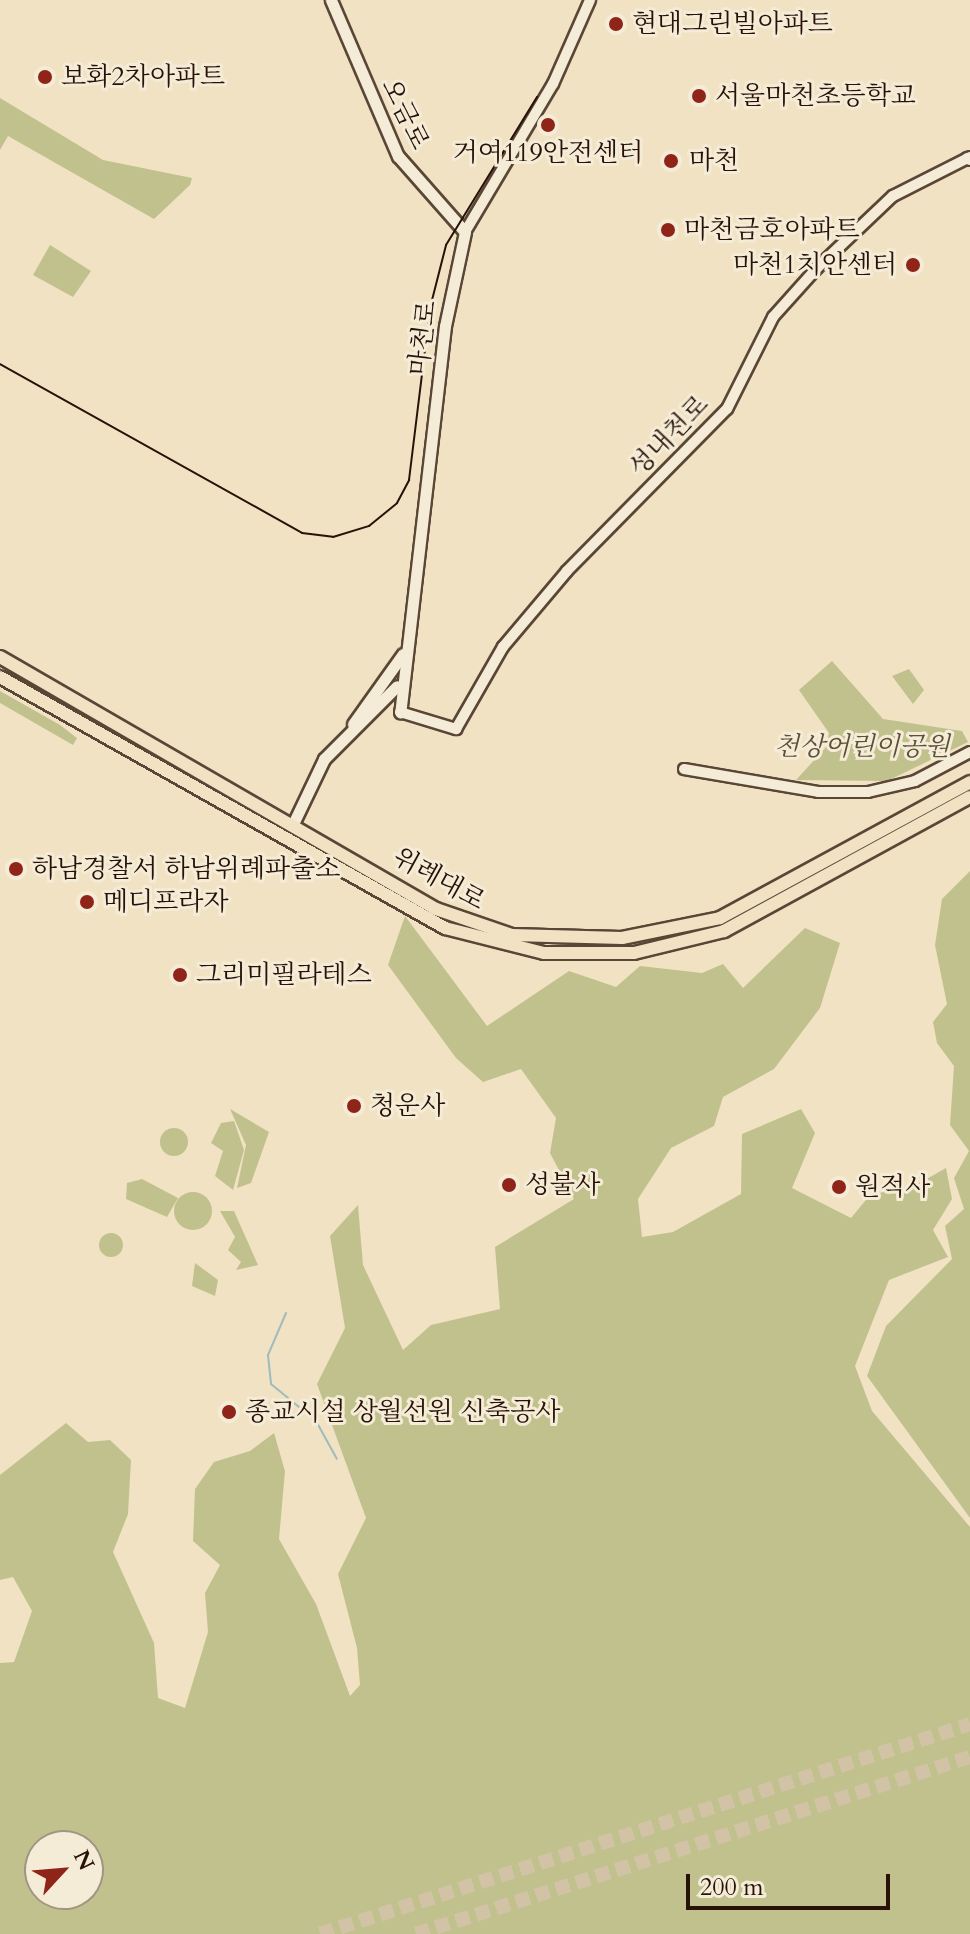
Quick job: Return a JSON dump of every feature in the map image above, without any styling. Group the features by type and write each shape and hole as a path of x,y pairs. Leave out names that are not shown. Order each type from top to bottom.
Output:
{"main road":[{"name":"오금로","path":"331,0 398,156 465,232"},
{"name":"마천로","path":"400,712 445,326 465,232"},
{"path":"293,824 307,784 406,650"},
{"name":"위례대로","path":"0,657 401,883 449,915 512,935 581,941 664,933 770,896 970,782"},
{"path":"339,741 396,691 403,666"},
{"name":"위례대로","path":"0,677 352,876 395,897 445,928 544,953 673,947 775,908 970,797"}],"street":[{"name":"마천로","path":"465,232 553,84 590,0"},
{"name":"성내천로","path":"400,712 456,729 503,647 559,580 727,409 773,317 808,278 893,196 969,158"},
{"path":"684,769 868,792 915,781 970,752"}],"green space":[{"path":"0,98 103,160 192,178 190,185 154,219 8,136 0,150"},
{"path":"50,245 91,271 73,297 33,275"},
{"name":"천상어린이공원","path":"832,661 883,719 962,731 968,742 887,781 796,780 827,746 829,733 799,690"},
{"path":"909,669 924,690 913,704 892,676"},
{"path":"0,691 60,725 77,738 73,745 0,703"},
{"path":"970,871 970,1518 867,1376 886,1326 952,1259 945,1226 964,1209 954,1178 969,1151 950,1125 954,1066 937,1043 933,1022 947,1004 935,945 942,899"},
{"path":"405,916 487,1026 569,971 616,987 640,966 702,973 723,964 743,988 805,928 840,943 820,1008 774,1069 723,1097 714,1126 671,1148 638,1199 642,1237 673,1232 741,1194 742,1134 801,1109 815,1133 792,1188 851,1218 870,1195 916,1185 946,1168 952,1199 933,1230 948,1257 889,1280 855,1366 872,1411 970,1527 970,1934 0,1934 0,1663 14,1662 32,1611 13,1577 0,1580 0,1475 66,1423 88,1442 110,1440 131,1460 128,1514 113,1552 154,1643 158,1698 185,1708 208,1632 205,1593 220,1565 193,1541 195,1489 214,1462 250,1451 274,1433 285,1471 279,1539 316,1604 350,1696 360,1685 357,1648 338,1574 366,1518 317,1384 345,1328 330,1236 358,1205 363,1265 403,1350 431,1325 500,1309 495,1247 574,1199 550,1153 556,1118 521,1069 483,1082 456,1058 388,965"},
{"path":"230,1109 269,1132 251,1183 237,1188 246,1145"},
{"path":"234,1121 244,1150 233,1190 215,1176 223,1151 211,1143 221,1123"},
{"path":"174,1128 184,1132 188,1142 184,1152 174,1156 164,1152 160,1142 164,1132"},
{"path":"142,1179 178,1198 167,1217 126,1199 127,1183"},
{"path":"193,1192 207,1197 212,1211 207,1225 193,1230 179,1225 174,1211 179,1197"},
{"path":"220,1211 234,1211 258,1265 236,1270 241,1262 228,1250 235,1237"},
{"path":"111,1233 119,1237 123,1245 119,1253 111,1257 103,1253 99,1245 103,1237"},
{"path":"195,1263 218,1280 215,1296 192,1286"}],"waterway":[{"path":"286,1313 268,1355 271,1384 316,1421 337,1459"}],"tunnel":[{"path":"320,1934 970,1724"},
{"path":"416,1934 970,1757"}],"tram line":[{"path":"0,364 302,533 333,537 369,526 397,503 409,480 430,308 446,245 537,97"}],"place":[{"name":"현대그린빌아파트","path":"616,24"},
{"name":"보화2차아파트","path":"45,77"},
{"name":"서울마천초등학교","path":"699,96"},
{"name":"거여119안전센터","path":"548,125"},
{"name":"마천","path":"671,161"},
{"name":"마천금호아파트","path":"668,230"},
{"name":"마천1치안센터","path":"913,265"},
{"name":"하남경찰서 하남위례파출소","path":"16,869"},
{"name":"메디프라자","path":"87,902"},
{"name":"그리미필라테스","path":"180,975"},
{"name":"청운사","path":"354,1106"},
{"name":"성불사","path":"509,1185"},
{"name":"원적사","path":"839,1187"},
{"name":"종교시설 상월선원 신축공사","path":"229,1412"}]}
